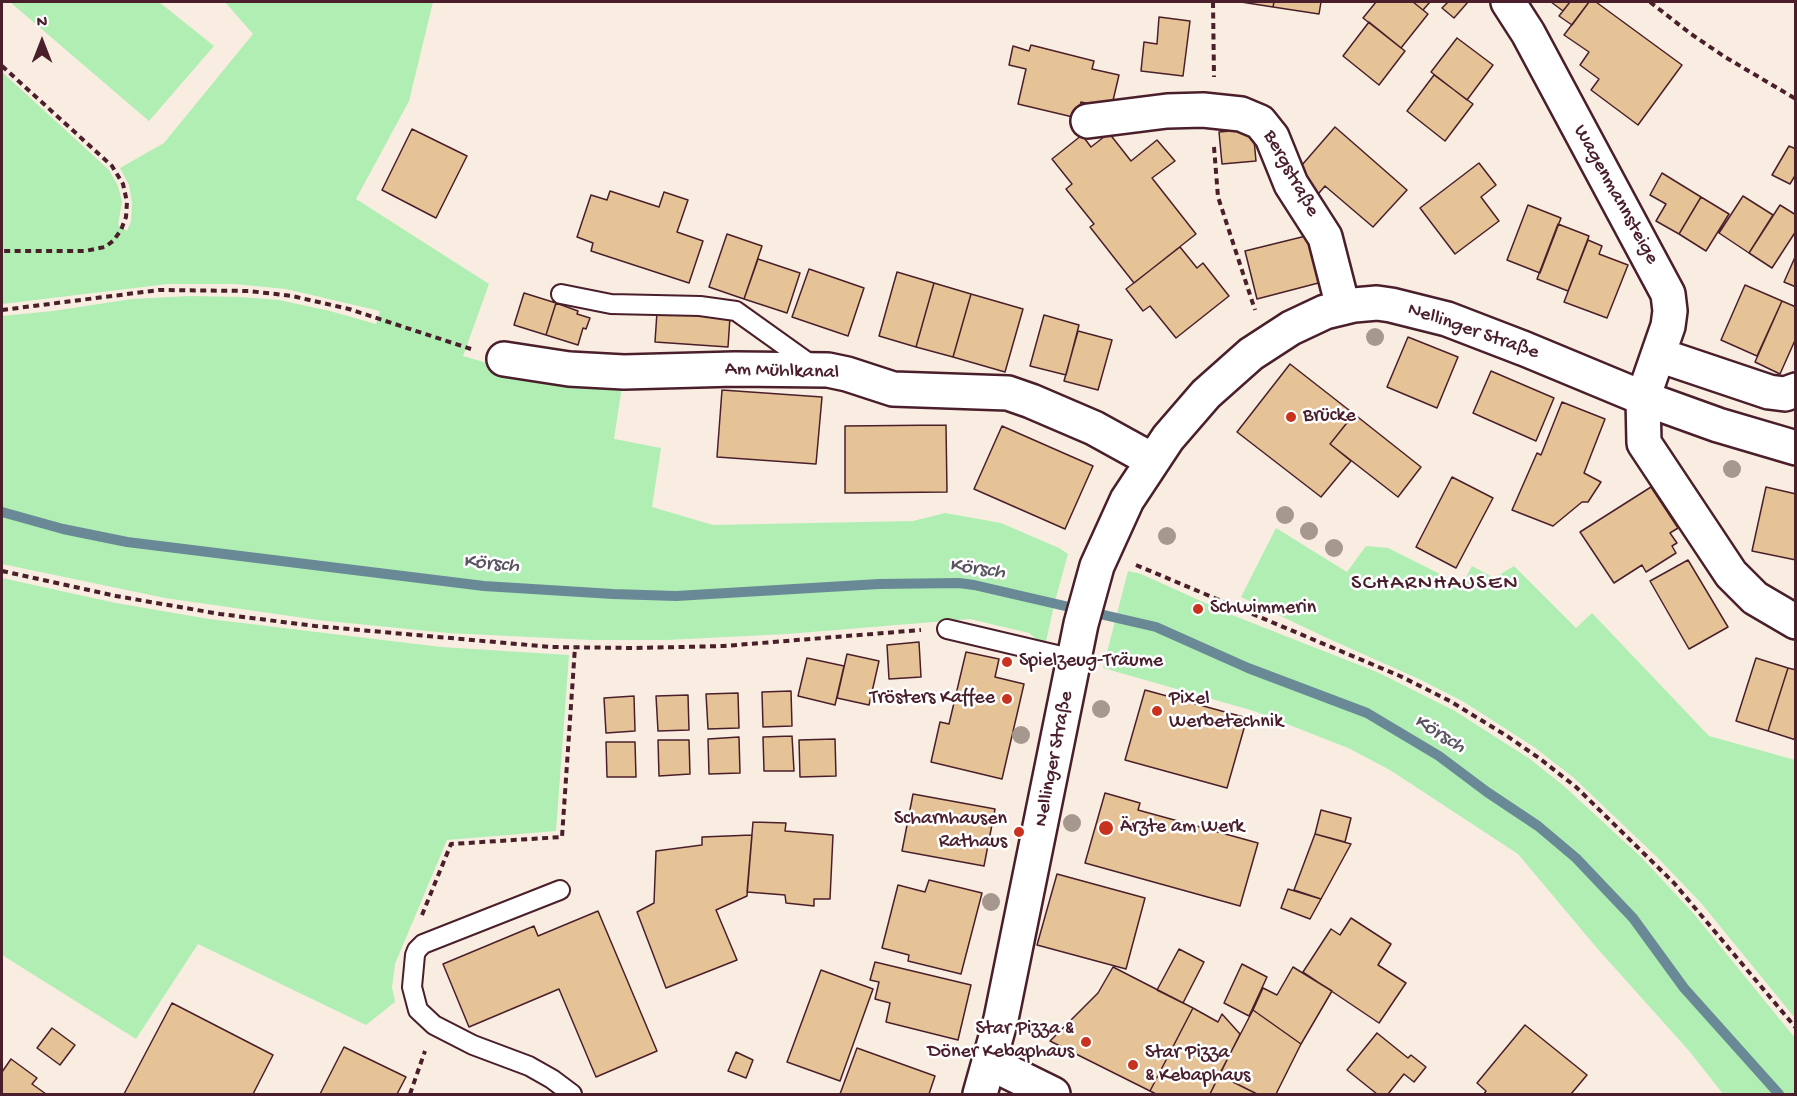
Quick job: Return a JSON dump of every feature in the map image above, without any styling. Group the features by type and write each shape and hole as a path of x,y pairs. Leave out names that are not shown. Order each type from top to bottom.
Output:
{"street":[{"name":"Wagenmannsteige","path":"1508,2 1533,41 1668,294 1670,311 1668,326 1643,398"},
{"name":"Bergstraße","path":"1088,121 1167,111 1214,111 1246,115 1260,122 1269,132 1292,184 1325,237 1343,307"},
{"name":"Nellinger Straße","path":"980,1095 1010,979 1074,659 1086,603 1099,561 1127,500 1168,438 1206,394 1251,354 1292,328 1325,312 1343,307 1377,303 1408,308 1448,319 1643,398 1718,425 1796,448"},
{"path":"1659,355 1769,392 1785,394 1796,390"},
{"name":"Am Mühlkanal","path":"504,359 569,369 624,372 817,369 847,374 893,389 996,392 1018,396 1101,432 1152,460"},
{"path":"1643,398 1644,443 1724,565 1738,583 1755,598 1796,622"},
{"path":"990,1063 1053,1095"}],"lane":[{"path":"561,294 611,304 700,306 736,311 817,369"},
{"path":"947,629 1074,659"},
{"path":"560,890 423,944 417,950 412,973 414,999 418,1010 434,1025 460,1039 529,1066 552,1079 572,1095"}],"path":[{"path":"1213,2 1216,190 1255,310"},
{"path":"1650,2 1717,51 1796,99"},
{"path":"2,66 112,166 123,184 127,202 122,230 114,241 105,247 85,251 2,251"},
{"path":"2,310 159,290 249,291 292,296 369,314 504,359"},
{"path":"1099,561 1146,569 1400,676 1450,701 1507,736 1575,787 1650,858 1698,910 1796,1028"},
{"path":"2,571 135,600 220,614 405,635 575,647 724,646 947,629"},
{"path":"417,950 412,938 451,844 562,837 575,647"},
{"path":"418,1095 410,1093 434,1025"}],"green space":[{"path":"10,2 159,2 214,46 149,121"},
{"path":"225,2 433,2 409,101 356,199 489,284 463,356 501,367 623,380 614,439 661,448 652,507 713,525 913,521 945,513 1001,523 1068,554 1045,646 1029,633 970,619 787,634 666,640 591,640 448,633 318,620 165,598 2,564 2,316 132,299 190,296 240,297 279,300 376,324 380,311 286,289 234,284 168,284 2,304 2,72 109,170 118,186 122,202 118,225 127,231 131,221 132,203 129,185 120,168 164,143 253,34"},
{"path":"1276,528 1347,572 1366,546 1388,548 1462,585 1472,566 1494,578 1514,566 1576,628 1592,613 1709,736 1795,760 1795,1018 1701,903 1658,858 1574,778 1534,747 1464,702 1241,597"},
{"path":"1128,571 1141,574 1232,615 1377,672 1455,711 1530,759 1565,787 1642,858 1694,914 1795,1038 1795,1094 1723,1094 1690,1052 1596,947 1518,854 1390,770 1348,748 1254,711 1103,668"},
{"path":"2,578 116,603 209,619 441,647 569,655 556,831 447,840 395,964 392,987 395,1002 366,1025 198,944 136,1039 2,955"}],"building":[{"path":"1241,2 1274,2 1273,7"},
{"path":"1274,2 1321,2 1319,14 1273,7"},
{"path":"1376,2 1413,2 1428,14 1401,48 1363,18"},
{"path":"1413,2 1430,2 1423,10"},
{"path":"1448,2 1468,2 1454,18 1442,8"},
{"path":"1551,2 1570,2 1563,11"},
{"path":"1570,2 1589,2 1572,25 1559,16"},
{"path":"1589,2 1596,2 1682,65 1638,125 1591,90 1599,79 1580,65 1589,52 1564,35"},
{"path":"1159,17 1190,21 1183,76 1141,71 1144,42 1157,44"},
{"path":"1369,22 1405,51 1379,85 1343,56"},
{"path":"1457,38 1493,65 1467,100 1431,72"},
{"path":"1031,45 1094,61 1092,69 1119,75 1111,109 1081,102 1077,118 1018,104 1026,69 1009,65 1013,46 1029,51"},
{"path":"1434,75 1473,104 1445,141 1407,111"},
{"path":"1335,127 1407,190 1373,227 1325,186 1313,200 1295,173"},
{"path":"412,129 467,156 436,218 382,190"},
{"path":"1253,129 1256,161 1222,164 1219,132"},
{"path":"1109,133 1131,161 1157,140 1175,161 1152,178 1196,234 1134,283 1090,227 1094,224 1066,189 1072,184 1052,159 1082,135 1091,147"},
{"path":"1789,146 1796,149 1796,174 1790,184 1772,175"},
{"path":"1479,163 1496,185 1481,197 1499,221 1455,254 1420,208"},
{"path":"1662,173 1701,197 1679,234 1656,221 1666,204 1650,195"},
{"path":"610,191 659,207 664,192 688,200 677,232 703,241 689,283 591,251 593,243 577,237 591,195 607,200"},
{"path":"1743,196 1773,215 1749,253 1719,233"},
{"path":"1701,197 1729,214 1706,251 1679,234"},
{"path":"1528,205 1561,218 1540,273 1507,260"},
{"path":"1780,205 1796,215 1796,231 1772,268 1749,253"},
{"path":"1558,224 1589,236 1568,291 1537,279"},
{"path":"727,234 762,246 744,299 709,287"},
{"path":"1314,234 1326,281 1257,299 1245,251"},
{"path":"1588,240 1602,246 1599,254 1628,265 1607,318 1564,302"},
{"path":"1180,247 1197,268 1203,263 1229,296 1176,338 1150,306 1143,311 1126,289"},
{"path":"1796,255 1796,287 1784,282"},
{"path":"758,259 800,273 787,313 744,299"},
{"path":"809,269 864,288 848,336 792,317"},
{"path":"897,272 934,283 916,347 879,336"},
{"path":"934,283 971,294 953,357 916,347"},
{"path":"1745,285 1782,301 1757,356 1721,340"},
{"path":"524,293 556,303 546,335 514,325"},
{"path":"971,294 1023,309 1005,372 953,357"},
{"path":"1782,301 1796,307 1796,338 1780,374 1755,362"},
{"path":"556,303 590,318 586,329 583,328 578,345 546,335"},
{"path":"657,312 730,317 728,347 655,342"},
{"path":"1044,315 1079,325 1066,375 1030,366"},
{"path":"1078,331 1112,340 1098,390 1064,381"},
{"path":"1408,337 1458,357 1437,408 1387,387"},
{"path":"1290,364 1354,414 1330,444 1351,461 1321,497 1237,432"},
{"path":"1491,371 1554,398 1536,441 1473,413"},
{"path":"722,390 822,397 816,464 717,457"},
{"path":"1562,402 1605,419 1584,473 1601,482 1588,502 1582,502 1553,526 1512,510 1537,453 1541,455"},
{"path":"1354,414 1421,467 1398,497 1330,444"},
{"path":"946,425 947,492 845,493 845,426"},
{"path":"1002,426 1093,466 1065,529 974,489"},
{"path":"1452,477 1493,498 1456,568 1416,547"},
{"path":"1651,487 1678,528 1670,533 1677,543 1672,546 1676,553 1646,572 1642,565 1614,583 1580,532"},
{"path":"1766,487 1796,494 1796,560 1752,551"},
{"path":"1688,560 1728,627 1689,649 1650,581"},
{"path":"919,642 921,677 889,679 887,645"},
{"path":"966,652 999,659 995,677 1024,684 1002,779 931,762 940,722 949,724"},
{"path":"847,654 879,661 869,705 837,698"},
{"path":"807,658 844,666 835,705 798,696"},
{"path":"1756,658 1788,668 1768,731 1736,721"},
{"path":"1788,668 1796,670 1796,740 1768,731"},
{"path":"1145,690 1247,718 1227,788 1125,760"},
{"path":"791,691 792,726 763,727 762,692"},
{"path":"738,693 739,728 708,729 706,694"},
{"path":"688,695 689,730 658,731 656,696"},
{"path":"634,696 635,731 606,733 604,698"},
{"path":"792,736 794,771 764,771 763,737"},
{"path":"739,737 740,773 709,774 708,739"},
{"path":"835,739 836,776 800,777 799,740"},
{"path":"658,740 689,740 690,774 659,776"},
{"path":"606,742 635,742 636,777 607,777"},
{"path":"1105,793 1140,803 1138,810 1258,843 1240,906 1085,863"},
{"path":"913,794 995,809 984,866 902,851"},
{"path":"1321,810 1351,818 1345,842 1315,834"},
{"path":"753,822 786,823 785,831 833,835 830,899 814,899 814,906 786,903 785,895 747,892"},
{"path":"1315,834 1351,844 1321,899 1294,890"},
{"path":"752,835 747,896 716,910 737,960 666,988 637,912 654,903 656,851 702,845 702,837"},
{"path":"1057,874 1145,898 1126,969 1037,945"},
{"path":"929,880 982,893 961,974 908,961 909,955 882,948 898,885 925,892"},
{"path":"1288,889 1321,899 1310,919 1281,908"},
{"path":"598,911 657,1051 596,1077 559,989 469,1027 443,964 534,926 538,936"},
{"path":"1351,918 1391,944 1378,965 1406,983 1379,1023 1303,972 1331,929 1340,935"},
{"path":"1179,949 1204,962 1183,1003 1157,990"},
{"path":"875,962 971,985 958,1040 886,1022 890,1003 875,999 879,982 870,980"},
{"path":"1242,964 1267,977 1249,1016 1224,1003"},
{"path":"1113,967 1193,1008 1150,1091 1050,1041 1098,993"},
{"path":"1293,967 1332,991 1301,1044 1253,1010 1263,988 1277,995"},
{"path":"821,970 873,989 840,1081 787,1062"},
{"path":"172,1003 273,1055 253,1094 124,1094"},
{"path":"1193,1008 1218,1022 1222,1014 1240,1034 1210,1094 1156,1094 1150,1091"},
{"path":"1253,1010 1301,1044 1276,1094 1257,1094 1219,1075"},
{"path":"1525,1025 1587,1075 1571,1094 1484,1094 1486,1091 1477,1083"},
{"path":"52,1028 75,1045 60,1065 37,1048"},
{"path":"1377,1033 1408,1058 1411,1055 1426,1067 1414,1082 1404,1074 1388,1094 1377,1094 1347,1070"},
{"path":"344,1047 406,1077 397,1094 320,1094"},
{"path":"857,1048 935,1076 929,1094 840,1094"},
{"path":"736,1052 753,1060 746,1078 728,1071"},
{"path":"11,1059 37,1078 32,1084 46,1094 2,1094 2,1072"},
{"path":"1219,1075 1257,1094 1210,1094"}],"waterway":[{"name":"Körsch","path":"2,512 63,529 127,542 484,586 676,596 879,584 959,583 1156,627 1248,668 1367,713 1439,756 1538,826 1576,858 1633,918 1684,988 1779,1094"}],"place":[{"name":"Brücke","path":"1291,417"},
{"name":"Schwimmerin","path":"1198,609"},
{"name":"Spielzeug-Träume","path":"1007,662"},
{"name":"Trösters Kaffee","path":"1007,699"},
{"name":"Pixel Werbetechnik","path":"1157,711"},
{"name":"Ärzte am Werk","path":"1106,828"},
{"name":"Scharnhausen Rathaus","path":"1019,832"},
{"name":"Star Pizza & Döner Kebaphaus","path":"1086,1042"},
{"name":"Star Pizza & Kebaphaus","path":"1133,1065"}],"district":[{"name":"SCHARNHAUSEN","path":"1435,585"}]}
